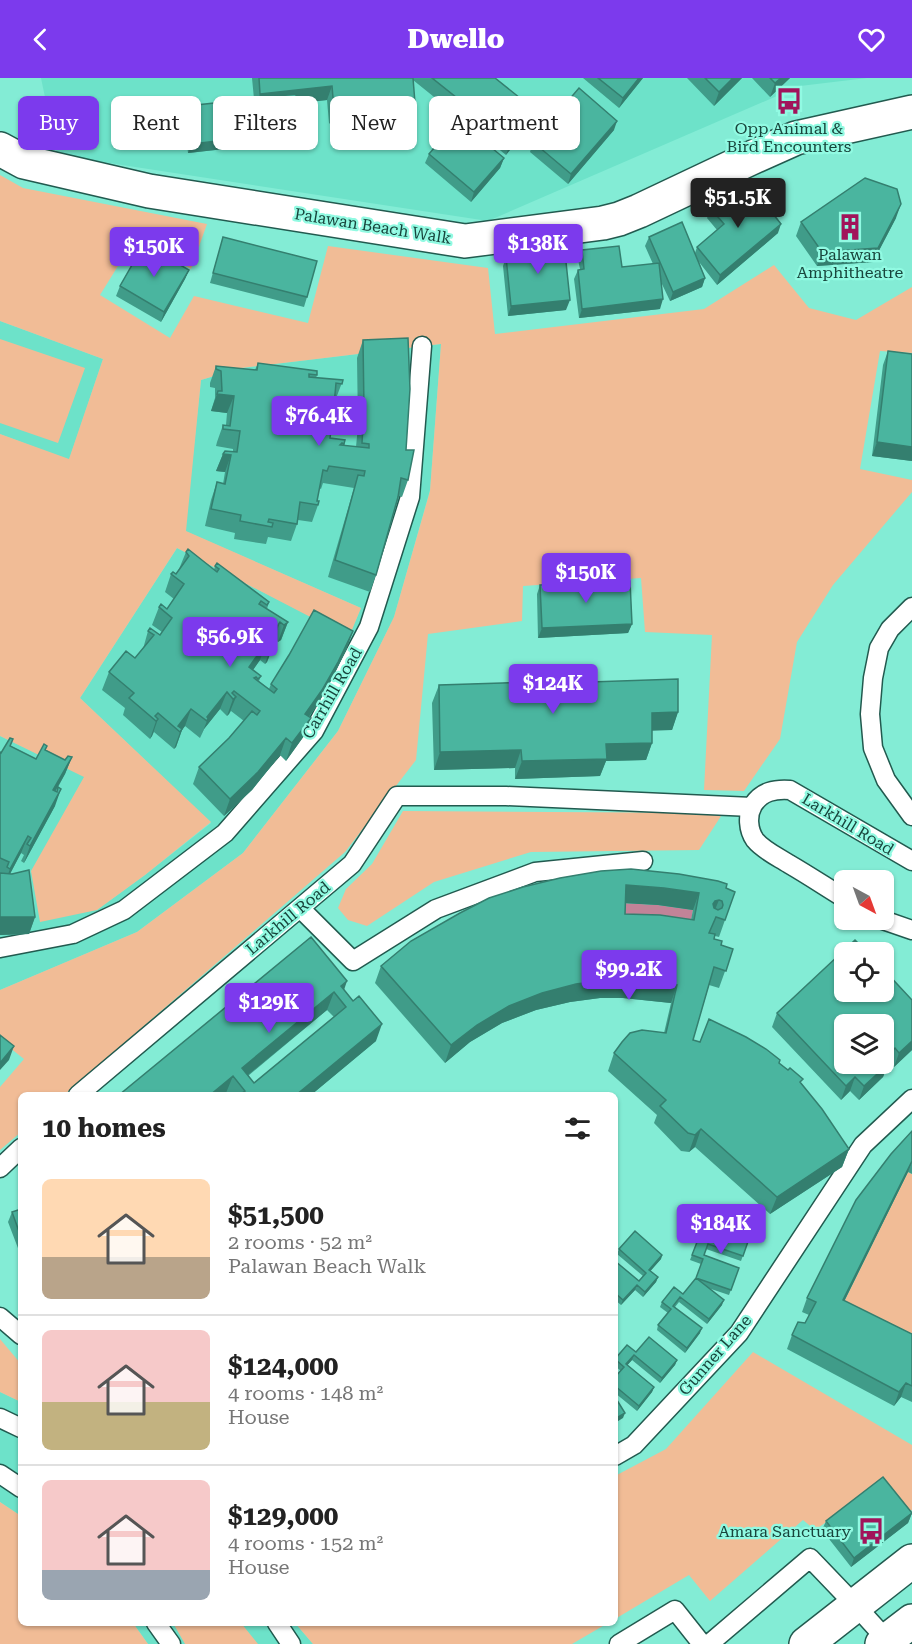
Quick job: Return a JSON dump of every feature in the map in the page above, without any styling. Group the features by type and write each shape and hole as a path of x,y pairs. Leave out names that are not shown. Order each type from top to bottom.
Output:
{"street":[{"name":"Palawan Beach Walk","path":"0,149 24,162 149,191 465,241 619,219 796,138 912,112"},
{"path":"806,1644 912,1561"}],"lane":[{"name":"Carrhill Road","path":"6,947 73,934 124,910 225,833 314,731 369,627 410,497 422,346"},
{"path":"912,607 890,629 879,648 873,678 870,714 873,748 885,780 912,816"},
{"name":"Larkhill Road","path":"82,1092 352,864 397,796 506,796 752,807 768,792 778,789 789,790 912,861"},
{"path":"752,807 749,818 754,839 762,847 834,892"},
{"path":"301,909 353,961 436,909 535,872 643,861"},
{"path":"894,924 912,930"},
{"path":"0,962 6,947"},
{"name":"Gunner Lane","path":"618,1454 634,1445 739,1333 863,1145 912,1099"},
{"path":"0,1168 18,1151"},
{"path":"0,1317 18,1332"},
{"path":"0,1418 18,1427"},
{"path":"0,1474 18,1486"},
{"path":"709,1644 810,1558 856,1606 894,1635"},
{"path":"619,1644 675,1610 702,1644"},
{"path":"158,1626 171,1644"},
{"path":"279,1626 291,1644"}],"shaded area":[{"path":"41,78 867,78 800,86 488,221 57,155 56,150 99,150 99,96 45,96"},
{"path":"0,175 23,188 207,224 191,269 136,237 100,295 170,338 194,296 308,323 328,246 488,268 495,334 704,309 774,265 809,308 856,320 912,287 912,353 880,351 860,469 912,480 912,492 833,585 797,642 780,739 744,791 704,790 712,635 645,632 641,578 523,586 522,621 428,634 416,760 345,852 67,1092 18,1092 18,1135 0,1150 0,1087 24,1059 0,1040 0,990 137,932 243,853 338,731 394,617 430,491 441,344 241,368 201,380 186,531 361,608 349,637 177,548 80,698 211,822 97,910 40,922 31,871 84,777 0,736 0,434 69,459 103,359 0,321"},
{"path":"0,321 103,359 69,460 0,434"},
{"path":"0,339 85,368 58,443 0,423"},
{"path":"441,344 430,490 394,617 338,731 243,853 137,932 0,990 0,736 85,776 32,871 97,910 211,823 80,698 177,548 349,636 361,608 185,531 201,380 241,368"},
{"path":"403,811 723,813 699,850 531,852 434,882 367,926 348,920 338,908 346,889 372,864"},
{"path":"620,903 693,910 688,938 619,932"},
{"path":"908,1172 912,1174 912,1350 838,1314"},
{"path":"0,1339 18,1360 18,1401 0,1392"},
{"path":"753,1352 912,1445 912,1510 906,1514 881,1483 815,1530 803,1520 710,1601 689,1575 618,1617 618,1474 666,1449"},
{"path":"0,1392 18,1401 18,1514 0,1502"},
{"path":"0,1502 18,1514 18,1626 135,1626 148,1644 0,1644"},
{"path":"135,1626 298,1626 313,1644 148,1644"},
{"path":"175,1626 243,1626 258,1644 185,1644"},
{"path":"298,1626 603,1626 572,1644 313,1644"}],"building":[{"path":"259,78 413,78 414,96 333,96 332,86 260,94"},
{"path":"432,78 495,78 518,96 455,96"},
{"path":"598,78 639,78 623,98"},
{"path":"705,78 733,78 719,92"},
{"path":"770,78 781,78 775,83"},
{"path":"579,88 617,121 571,174 542,150 580,150 580,96 572,96"},
{"path":"213,103 213,141 201,143 201,104"},
{"path":"432,150 494,150 504,158 474,192 429,154"},
{"name":"Palawan Amphitheatre","path":"865,178 897,189 901,204 878,248 822,252 801,222"},
{"path":"739,185 752,200 758,195 781,224 720,275 697,247 724,224 711,209"},
{"path":"682,222 705,278 673,292 649,237"},
{"path":"223,237 317,261 307,297 213,273"},
{"path":"564,243 570,300 511,306 506,257 520,255 520,248"},
{"path":"144,244 189,270 164,312 120,286"},
{"path":"619,246 622,267 659,263 663,299 582,309 578,270 584,269 582,250"},
{"path":"408,338 410,389 406,450 414,450 408,480 401,478 398,497 376,575 335,560 358,475 364,476 365,471 329,466 327,471 323,470 318,505 300,502 297,524 269,519 268,522 273,523 272,527 240,521 241,515 211,509 217,482 225,484 231,455 223,454 225,451 237,452 240,431 223,429 223,425 230,426 234,396 217,394 218,391 222,391 221,371 216,369 216,366 257,370 258,363 317,371 317,375 309,374 309,377 343,380 342,384 336,383 334,405 341,406 341,409 334,408 330,438 345,440 344,444 340,445 369,448 369,444 362,443 363,340"},
{"path":"888,351 912,354 912,447 877,442"},
{"path":"188,549 217,572 219,569 215,566 217,563 269,602 267,605 261,601 259,604 288,622 284,625 280,622 268,640 274,644 271,647 266,643 249,667 261,676 258,679 254,678 274,693 277,689 271,684 314,610 353,631 322,690 305,714 311,718 292,743 286,738 258,772 230,799 199,767 229,738 252,711 257,715 260,711 234,691 232,693 236,697 233,699 227,692 207,717 207,721 191,709 178,726 182,729 180,732 158,713 155,716 158,719 156,721 129,698 134,693 109,672 126,651 135,658 154,635 148,631 150,628 160,635 172,618 159,607 161,604 167,609 184,584 171,574 173,572 176,574 189,556 186,552"},
{"path":"630,581 632,624 542,628 540,585"},
{"path":"589,671 590,682 678,679 678,712 652,713 652,743 606,744 607,759 522,761 521,750 440,752 439,685 539,682 539,672"},
{"path":"10,738 13,739 10,746 36,759 44,744 47,746 45,750 65,760 68,756 72,757 53,790 57,792 58,787 61,789 30,846 27,844 31,838 28,836 10,869 7,867 9,862 0,858 0,752"},
{"path":"631,869 679,874 718,881 727,884 726,888 735,892 725,920 716,917 709,933 715,934 714,939 722,941 721,945 733,949 726,971 714,967 693,1040 700,1042 709,1019 766,1049 780,1060 779,1063 788,1070 790,1068 803,1079 800,1082 822,1109 849,1149 777,1197 701,1129 695,1135 688,1133 660,1106 666,1100 614,1053 630,1033 642,1030 666,1033 677,985 606,980 576,984 542,993 509,1006 477,1025 451,1045 381,966 411,941 489,898 560,878","holes":["626,885 699,893 694,920 660,915 625,914","719,900 723,905 718,910 713,904"]},
{"path":"29,870 35,917 0,917 0,873 12,874"},
{"path":"311,937 347,981 341,986 353,1001 359,996 382,1024 300,1092 244,1092 245,1091 233,1076 214,1092 123,1092","holes":["334,992 346,1007 254,1083 242,1068"]},
{"path":"834,960 834,1002 894,1002 894,981 912,1000 912,1041 899,1053 894,1049 894,1014 834,1014 834,1073 777,1013"},
{"path":"0,1035 14,1046 0,1063"},
{"path":"835,1074 877,1074 864,1086 855,1077 846,1086"},
{"path":"912,1131 912,1161 843,1300 912,1334 912,1386 906,1383 899,1392 792,1335 798,1322 805,1323 816,1302 807,1298 856,1200 891,1154"},
{"path":"18,1210 18,1229 12,1212"},
{"path":"717,1221 751,1233 743,1256 708,1244 704,1255 739,1268 731,1290 696,1278 703,1259 692,1255 699,1237 710,1241"},
{"path":"635,1231 662,1255 649,1270 658,1277 645,1292 637,1285 623,1300 618,1296 618,1264 639,1281 646,1273 619,1249"},
{"path":"696,1278 724,1300 709,1319 680,1297 673,1306 702,1328 687,1348 658,1325 671,1309 662,1302 674,1287 683,1294"},
{"path":"649,1337 677,1360 662,1378 634,1355 626,1364 654,1387 639,1406 618,1388 618,1374 624,1367 618,1362 618,1356 627,1345 636,1352"},
{"path":"618,1402 625,1413 618,1417"},
{"path":"883,1477 912,1513 854,1558 826,1521"}],"place":[{"name":"Opp Animal & Bird Encounters","path":"789,101"},
{"name":"Palawan Amphitheatre","path":"850,227"},
{"name":"Amara Sanctuary","path":"871,1531"}]}
